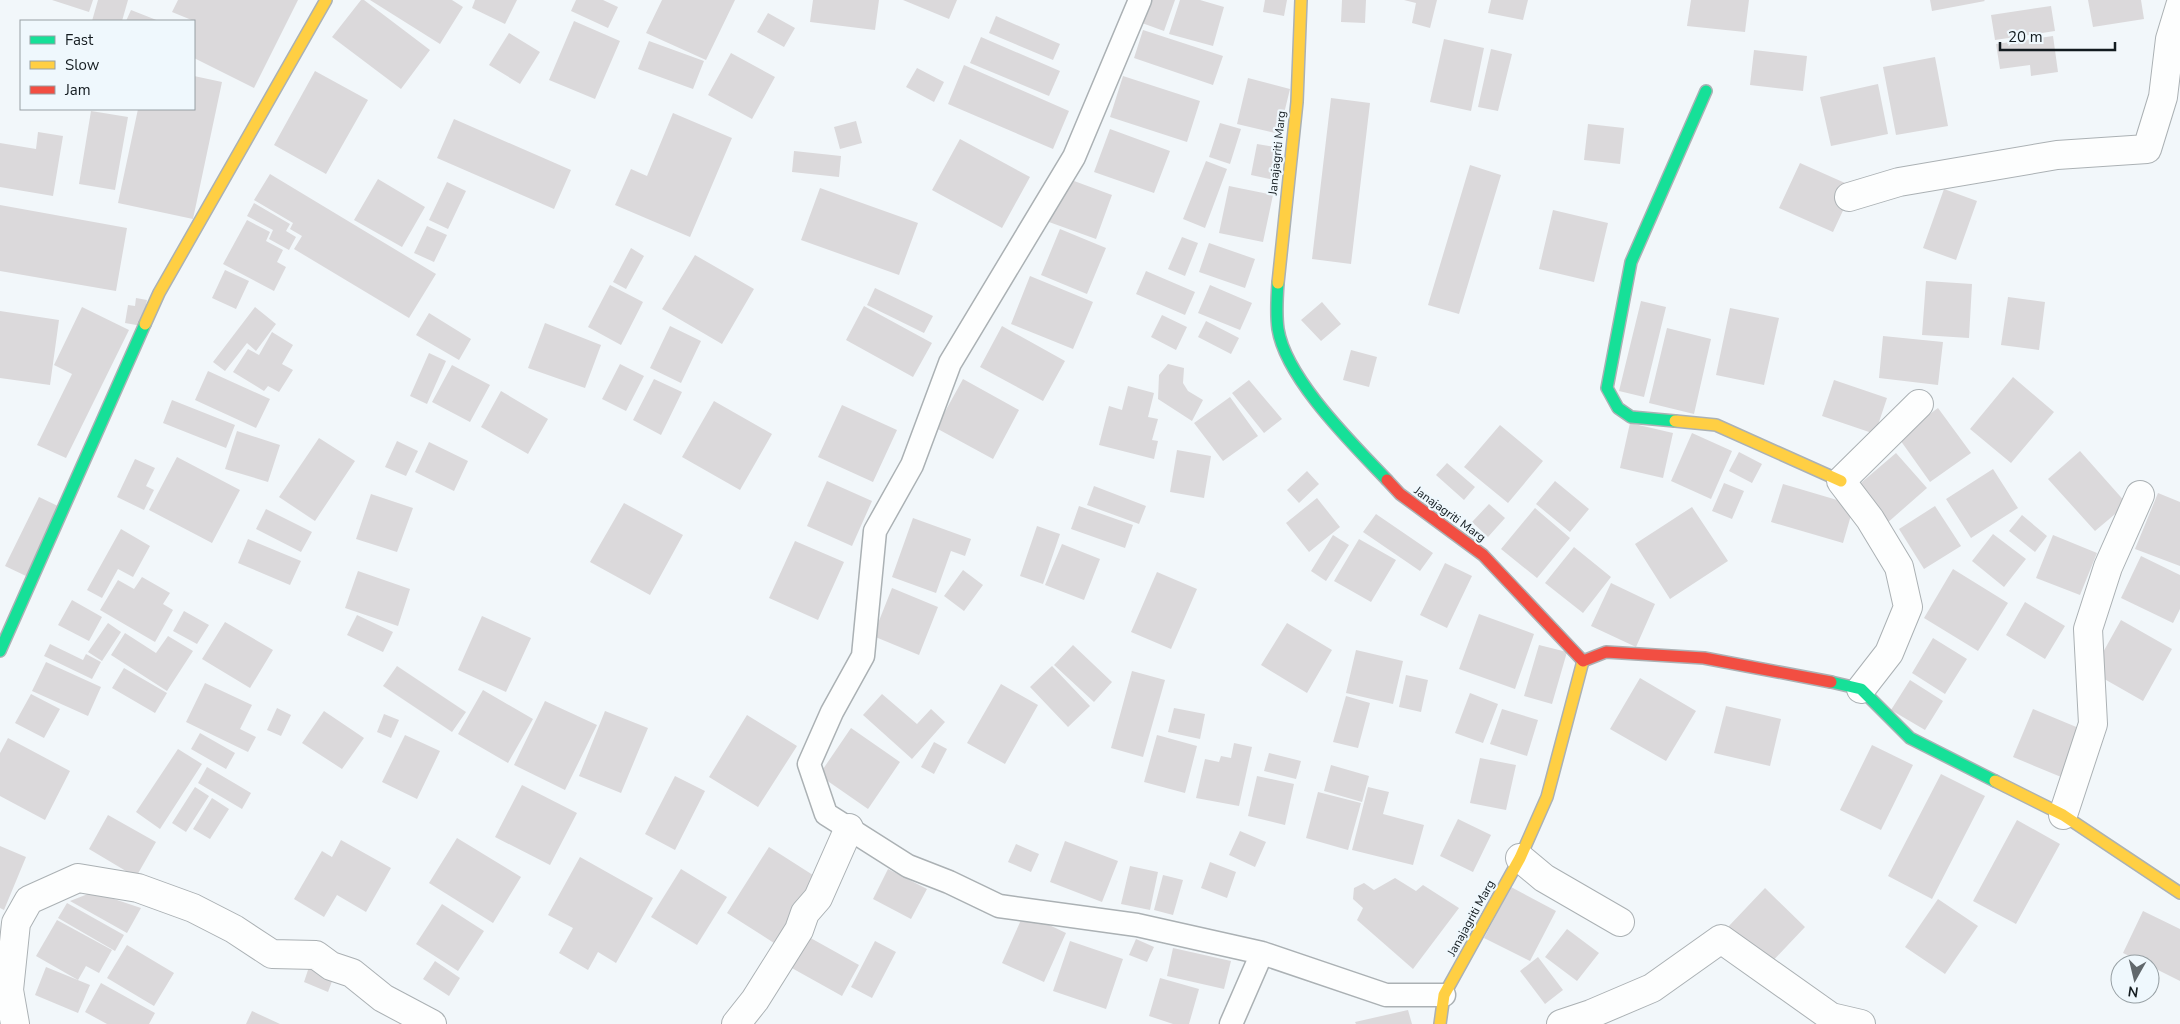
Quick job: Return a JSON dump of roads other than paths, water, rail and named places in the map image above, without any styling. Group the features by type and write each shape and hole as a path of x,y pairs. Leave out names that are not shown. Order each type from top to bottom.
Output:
{"street":[{"path":"0,651 159,293 326,0"},
{"name":"Janajagriti Marg","path":"1301,0 1296,102 1276,293 1278,330 1293,368 1338,430 1400,494 1483,555 1583,661 1547,797 1520,858 1444,995 1440,1024"},
{"path":"1849,197 1899,182 2057,155 2147,149 2163,97 2170,39 2180,6"},
{"path":"1706,91 1631,262 1607,388 1618,408 1631,417 1716,425 1841,481 1870,519 1899,567 1908,607 1888,653 1861,689"},
{"path":"1841,481 1919,404"},
{"path":"2062,815 2093,724 2088,629 2108,567 2140,495"},
{"path":"1583,661 1606,652 1704,658 1861,689 1910,738 2090,831 2180,893"},
{"path":"736,1024 755,1000 799,930 805,913 818,898 849,828"},
{"path":"1520,858 1544,878 1620,922"},
{"path":"15,1024 4,991 16,923 29,900 78,878 138,888 194,908 234,929 272,954 316,955 331,966 352,973 383,998 432,1024"},
{"path":"1561,1024 1591,1014 1652,988 1721,940 1831,1017 1861,1024"}],"lane":[{"path":"1140,0 1074,157 950,363 912,465 875,531 863,656 832,712 809,764 826,814 908,866 949,882 999,906 1137,925 1262,953 1386,994 1444,995"},
{"path":"1231,1024 1262,953"}]}
